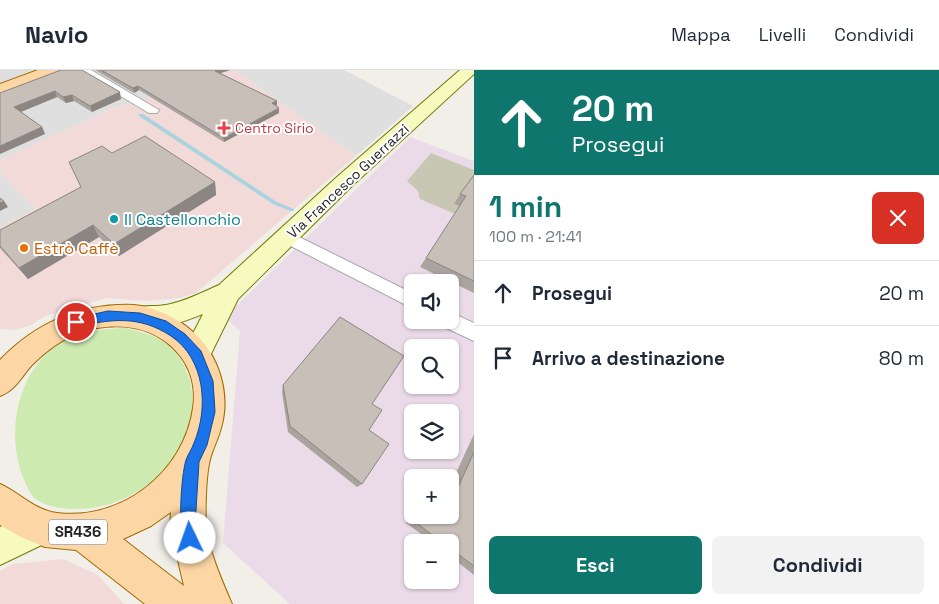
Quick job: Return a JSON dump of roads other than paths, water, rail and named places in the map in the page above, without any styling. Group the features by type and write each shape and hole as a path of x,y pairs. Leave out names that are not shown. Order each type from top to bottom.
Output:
{"main road":[{"path":"0,90 52,70"},
{"name":"Via Francesco Guerrazzi","path":"140,317 167,316 205,303 228,292 469,70"},
{"name":"Via Francesco Guerrazzi","path":"196,355 228,292"},
{"name":"SR436","path":"0,350 44,338 76,322 108,315 140,317 162,325 181,337 196,355 207,381 209,412 201,445 192,462 177,482 157,501 134,516 108,527 82,532 60,532 39,527 17,517 0,502"},
{"name":"SR436","path":"0,382 21,356 44,338"},
{"name":"SR436","path":"192,462 188,526 201,580 212,604"},
{"path":"0,546 39,527"},
{"name":"SR436","path":"82,532 142,576 175,604"}],"street":[{"path":"83,70 154,110"},
{"path":"287,237 404,298"},
{"path":"459,326 474,333"}],"waterway":[{"path":"141,115 275,203 292,210"}],"place":[{"name":"Centro Sirio","path":"224,128"},
{"name":"Il Castellonchio","path":"114,219"},
{"name":"Estrò Caffè","path":"24,248"}]}
